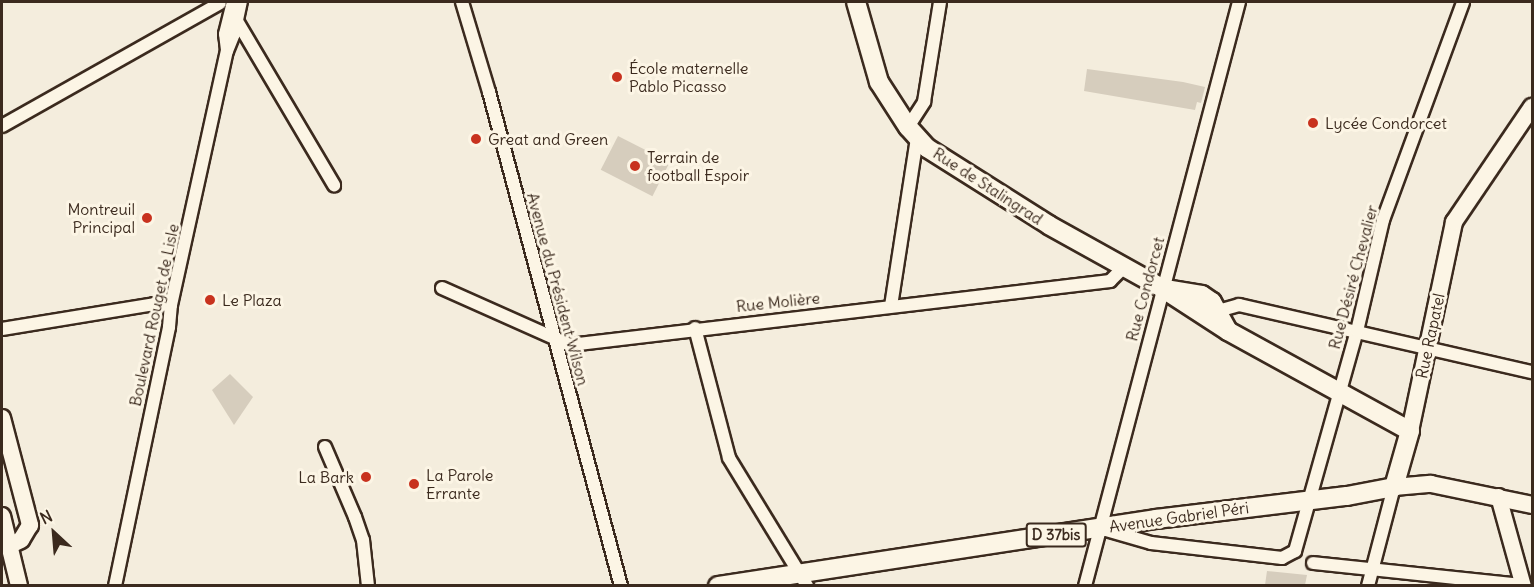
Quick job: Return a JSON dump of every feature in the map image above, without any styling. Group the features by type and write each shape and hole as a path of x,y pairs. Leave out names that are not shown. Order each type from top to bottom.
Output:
{"main road":[{"name":"Rue de Stalingrad","path":"856,2 876,73 912,133 945,161 1123,268 1162,288 1202,295 1212,302 1213,315 1228,331 1410,431"},
{"name":"Rue Rapatel","path":"1394,487 1410,431 1454,222 1533,107"},
{"path":"2,418 30,525 21,540 8,546"},
{"name":"Avenue Gabriel Péri","path":"718,585 804,579 1100,528 1347,496 1394,487 1431,484 1498,496"},
{"path":"1498,496 1533,506"},
{"path":"2,516 19,585"}],"street":[{"name":"Avenue du Président Wilson","path":"462,2 489,92 621,585"},
{"path":"891,306 912,133 924,102 940,2"},
{"name":"Rue Condorcet","path":"1085,585 1239,2"},
{"name":"Rue Désiré Chevalier","path":"1100,528 1151,543 1282,558 1289,556 1299,546 1357,331 1383,220 1463,2"},
{"path":"6,124 229,3"},
{"name":"Boulevard Rouget de Lisle","path":"115,585 169,327 171,305 227,51 237,21 229,3"},
{"name":"Boulevard Rouget de Lisle","path":"227,51 225,34 229,3"},
{"path":"237,21 334,185"},
{"name":"Rue Molière","path":"442,288 570,345 695,328 1110,281 1123,268"},
{"path":"2,329 154,304 171,305"},
{"path":"1213,315 1239,304 1533,372"},
{"path":"695,328 729,458 804,579"},
{"path":"325,447 347,495 363,540 368,585"},
{"name":"Rue Rapatel","path":"1368,585 1394,487"},
{"path":"1313,563 1523,585 1498,496"}],"shaded area":[{"path":"1087,69 1205,87 1201,103 1197,102 1195,110 1084,91"},
{"name":"Terrain de football Espoir","path":"618,136 670,162 652,196 601,170"},
{"path":"230,374 253,397 234,425 212,390"},
{"path":"1267,571 1307,575 1305,585 1265,585"}],"place":[{"name":"École maternelle Pablo Picasso","path":"617,77"},
{"name":"Lycée Condorcet","path":"1313,123"},
{"name":"Great and Green","path":"476,139"},
{"name":"Terrain de football Espoir","path":"635,166"},
{"name":"Montreuil Principal","path":"147,218"},
{"name":"Le Plaza","path":"210,300"},
{"name":"La Bark","path":"366,477"},
{"name":"La Parole Errante","path":"414,484"}]}
